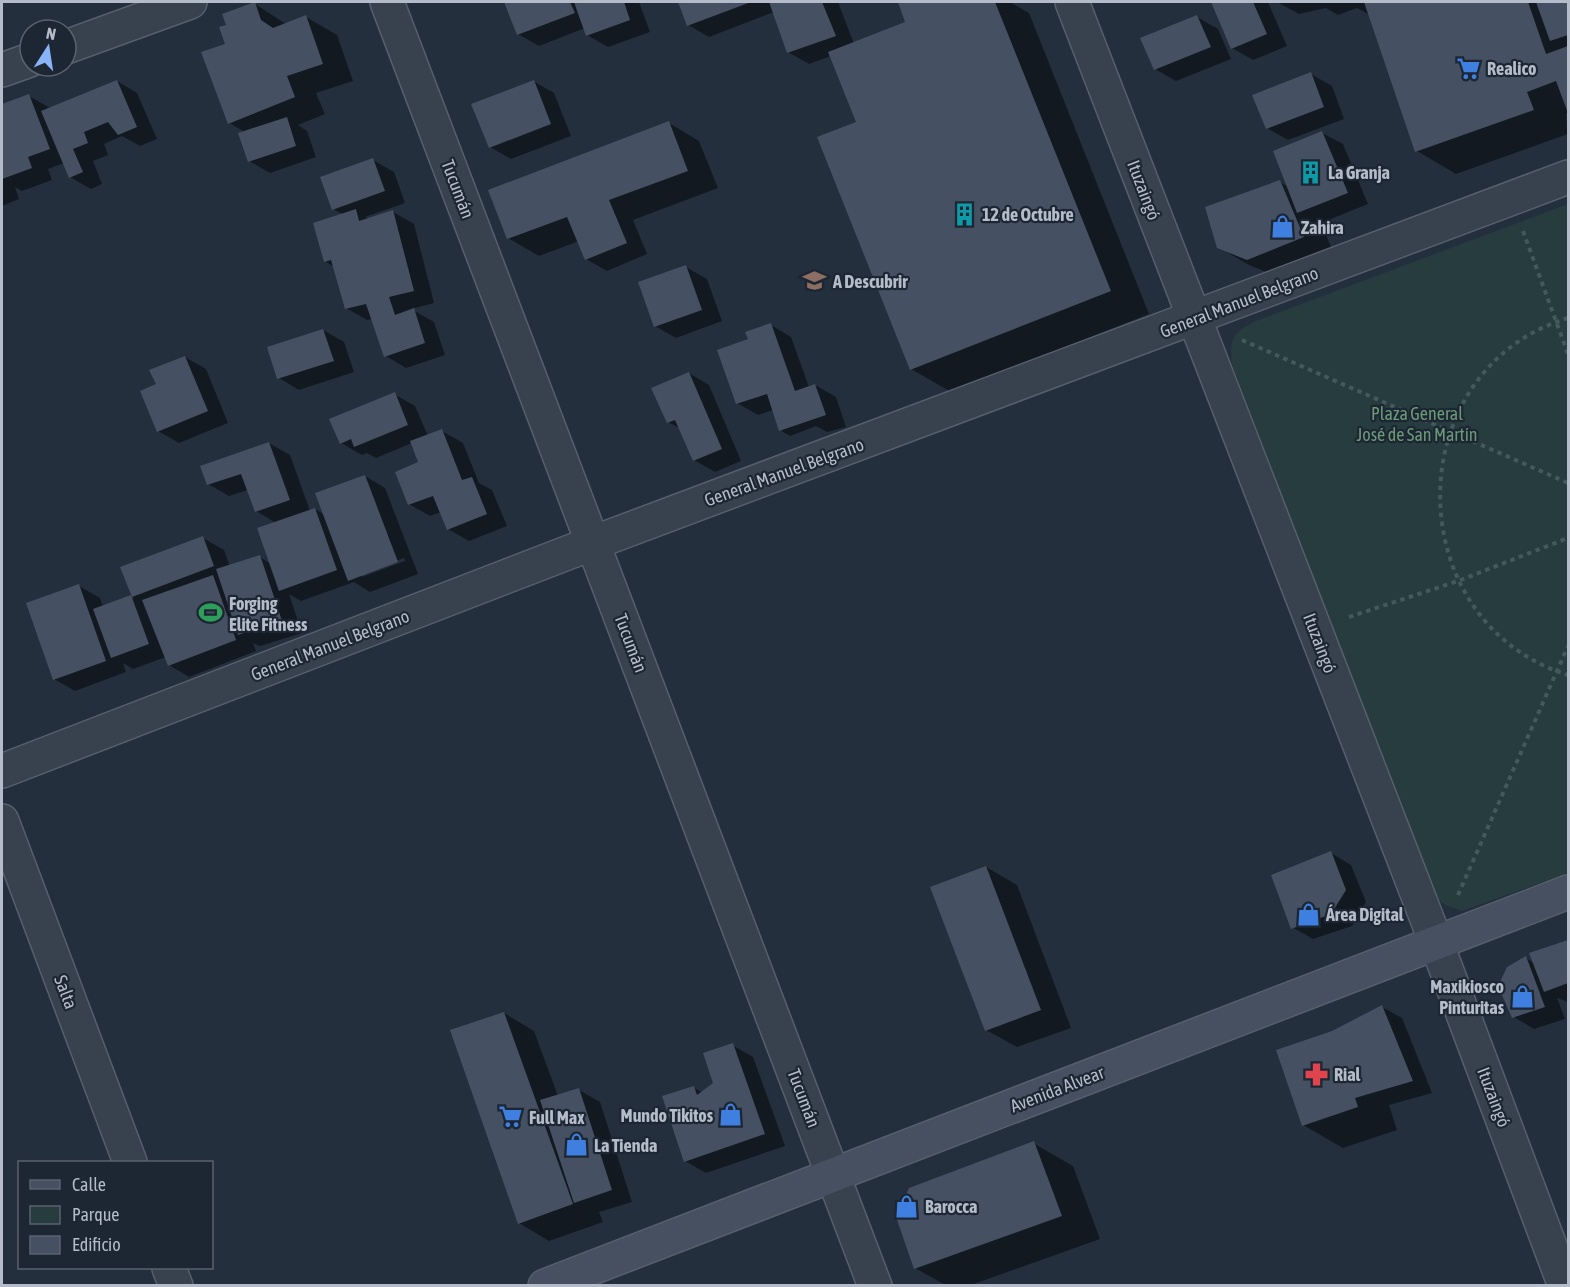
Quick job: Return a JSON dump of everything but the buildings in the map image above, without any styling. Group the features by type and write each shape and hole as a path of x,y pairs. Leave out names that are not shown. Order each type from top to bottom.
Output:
{"street":[{"path":"78,43 190,2"},
{"name":"Tucumán","path":"387,2 874,1286"},
{"name":"Ituzaingó","path":"1072,2 1436,942 1565,1286"},
{"path":"2,70 18,64"},
{"name":"General Manuel Belgrano","path":"2,771 593,543 1569,177"},
{"name":"Salta","path":"2,821 130,1161"},
{"name":"Avenida Alvear","path":"545,1286 1569,892"},
{"path":"169,1269 176,1286"}],"path":[{"path":"1511,199 1569,354"},
{"path":"1569,318 1522,340 1492,365 1468,396 1450,431 1440,471 1440,522 1447,552 1458,581 1476,610 1499,635 1527,656 1569,675"},
{"path":"1194,319 1569,483"},
{"path":"1314,629 1458,581 1569,538"},
{"path":"1436,942 1569,646"}],"green space":[{"name":"Plaza General José de San Martín","path":"1568,204 1568,873 1462,911 1445,905 1435,896 1232,364 1231,348 1234,337 1256,321"}],"place":[{"name":"Realico","path":"1469,68"},
{"name":"La Granja","path":"1310,172"},
{"name":"12 de Octubre","path":"964,214"},
{"name":"Zahira","path":"1283,227"},
{"name":"A Descubrir","path":"815,281"},
{"name":"Forging Elite Fitness","path":"211,613"},
{"name":"Área Digital","path":"1308,914"},
{"name":"Maxikiosco Pinturitas","path":"1522,996"},
{"name":"Rial","path":"1316,1074"},
{"name":"Mundo Tikitos","path":"731,1115"},
{"name":"Full Max","path":"511,1117"},
{"name":"La Tienda","path":"576,1145"},
{"name":"Barocca","path":"907,1206"}]}
